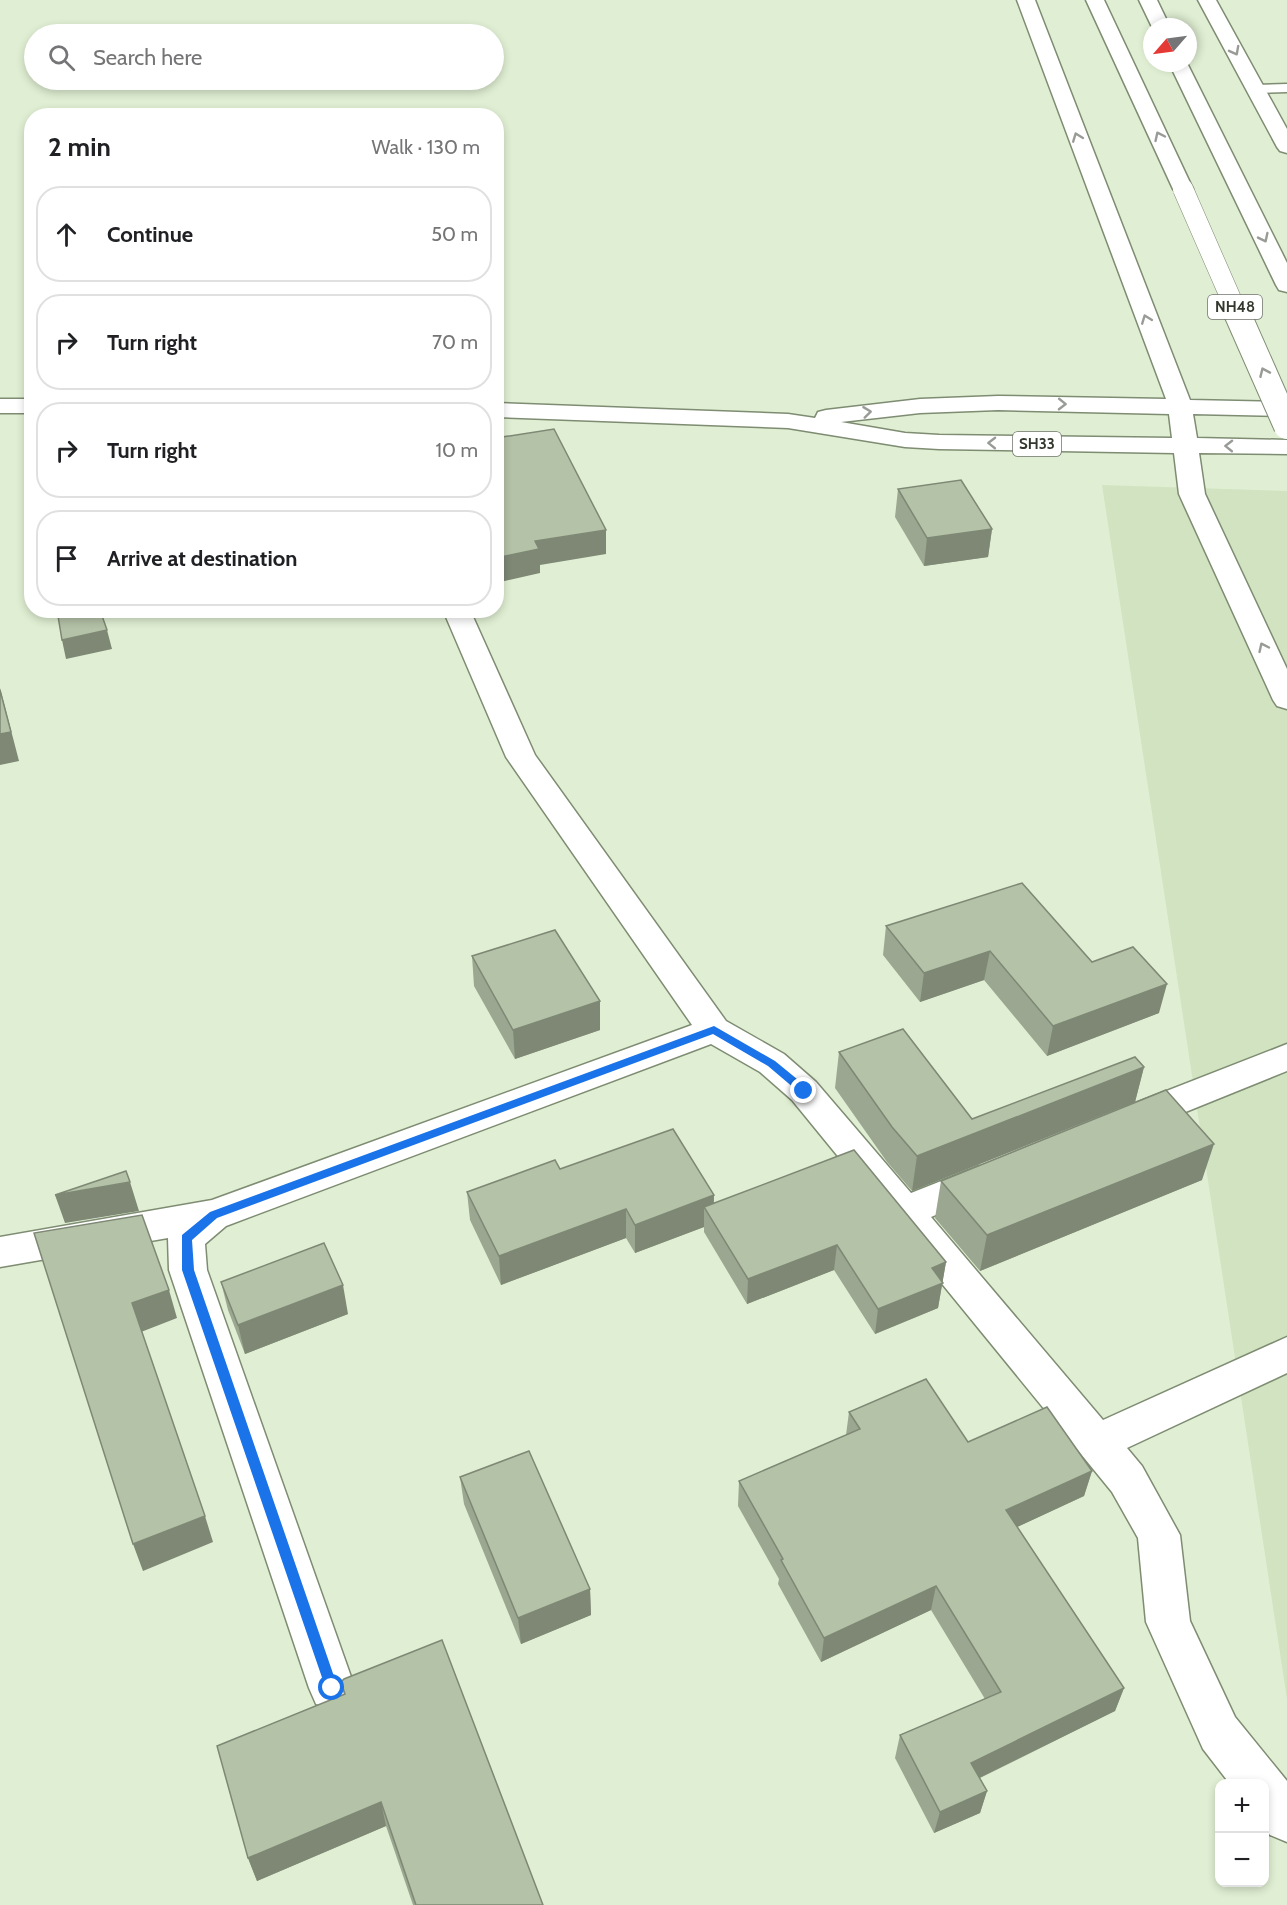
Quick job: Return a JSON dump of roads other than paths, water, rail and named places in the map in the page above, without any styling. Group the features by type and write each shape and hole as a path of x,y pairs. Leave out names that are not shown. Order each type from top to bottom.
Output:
{"main road":[{"path":"1026,0 1179,406 1192,494 1287,700"},
{"name":"NH48","path":"1095,0 1184,189 1287,426"},
{"path":"1148,0 1157,18"},
{"path":"1207,0 1285,141"},
{"path":"1183,72 1287,285"},
{"name":"SH33","path":"788,421 920,406 998,403 1287,409"},
{"path":"0,406 24,406"},
{"name":"SH33","path":"504,410 788,421 928,442 1287,447"},
{"path":"460,618 521,757 714,1030 772,1063 804,1091 1127,1479 1159,1535 1168,1622 1219,1733 1256,1779"},
{"path":"0,1252 213,1215 714,1030"},
{"path":"1101,1132 1287,1057"},
{"path":"905,1212 1014,1167"},
{"path":"213,1215 186,1239 188,1270 332,1688"},
{"path":"1097,1443 1287,1354"},
{"path":"1269,1796 1287,1818"}],"lane":[{"path":"1255,89 1287,88"}]}
